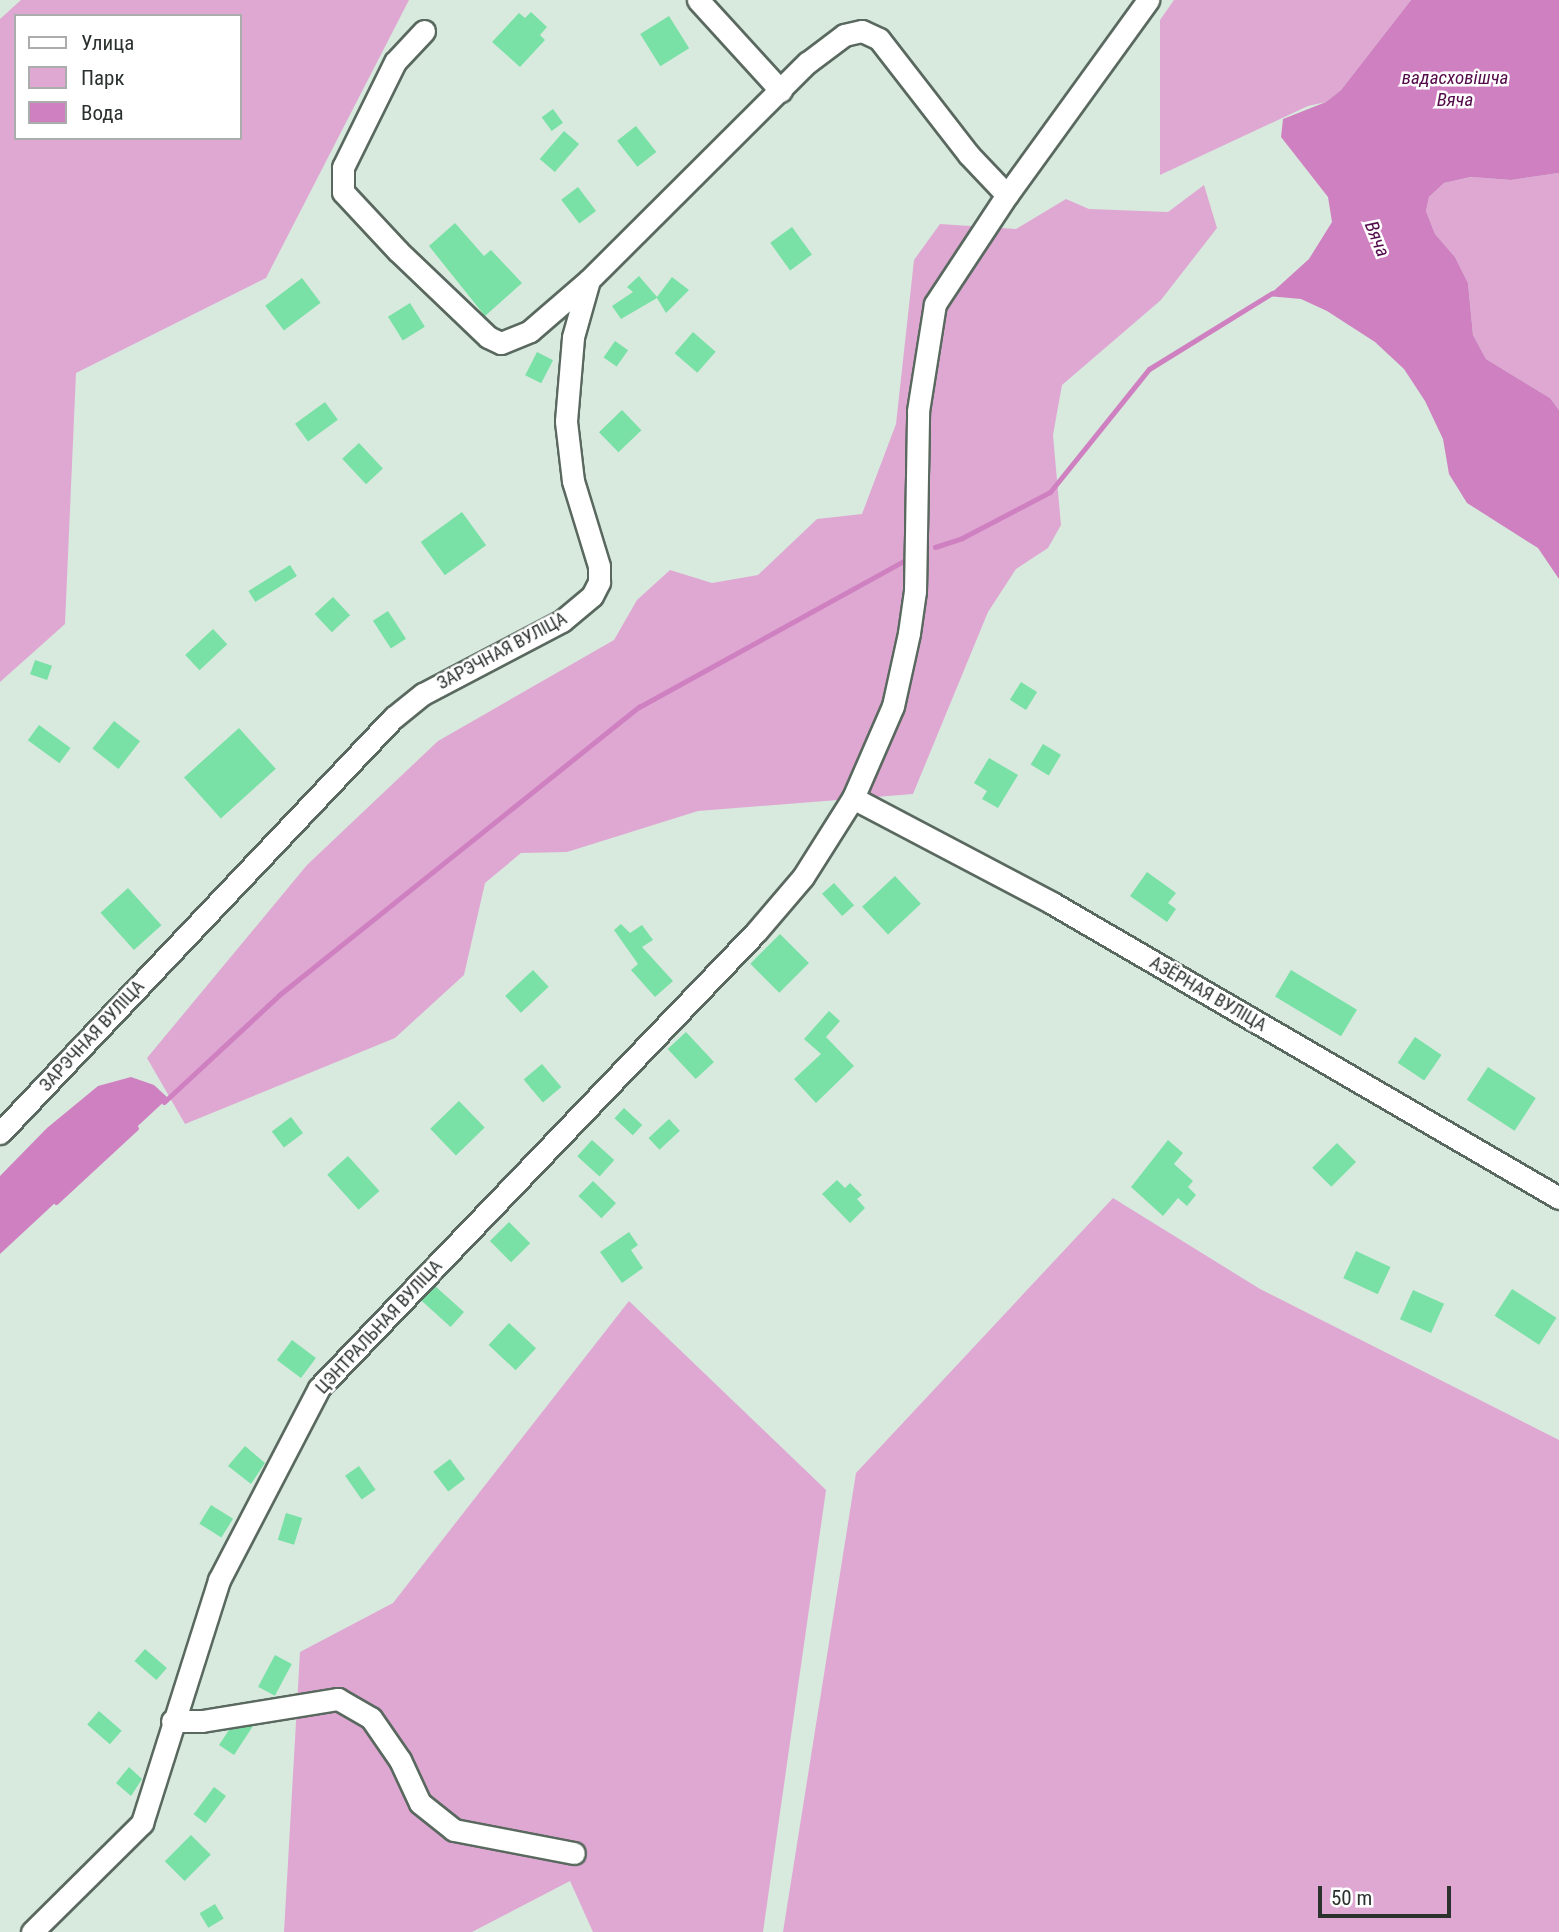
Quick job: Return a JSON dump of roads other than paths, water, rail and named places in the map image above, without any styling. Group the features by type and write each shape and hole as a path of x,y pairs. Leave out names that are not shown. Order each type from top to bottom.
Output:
{"street":[{"path":"698,0 781,91"},
{"name":"ЦЭНТРАЛЬНАЯ ВУЛІЦА","path":"32,1932 142,1823 172,1721 219,1580 319,1388 756,932 803,877 853,798 893,706 909,634 915,591 918,411 935,304 1007,195 1148,0"},
{"path":"424,31 395,62 342,167 343,192 438,290 488,337 501,343 530,331 589,281"},
{"name":"ЗАРЭЧНАЯ ВУЛІЦА","path":"0,1133 393,718 423,694 562,621 592,596 599,582 599,566 573,481 566,421 573,337 589,281 825,48 844,35 862,31 879,38 968,155 1007,195"},
{"name":"АЗЁРНАЯ ВУЛІЦА","path":"853,798 1052,903 1559,1198"},
{"path":"172,1721 202,1721 338,1699 371,1718 400,1760 420,1803 454,1830 574,1853"}],"water":[{"name":"вадасховішча Вяча","path":"1411,0 1559,0 1559,173 1511,180 1471,177 1444,183 1429,197 1426,211 1435,234 1455,257 1468,283 1473,335 1486,359 1550,398 1559,410 1559,579 1538,548 1467,503 1449,474 1443,439 1425,401 1404,369 1375,342 1327,311 1301,299 1268,296 1309,259 1332,222 1328,197 1281,137 1283,119 1326,102 1341,90"},
{"path":"131,1077 154,1085 168,1098 0,1254 0,1176 47,1128 98,1086"}],"waterway":[{"path":"935,547 962,538 1050,492 1149,369 1272,293"},
{"path":"164,1102 279,995 639,707 904,561"},
{"path":"56,1202 136,1128"}],"water label":[{"name":"Вяча","path":"1377,239"}]}
